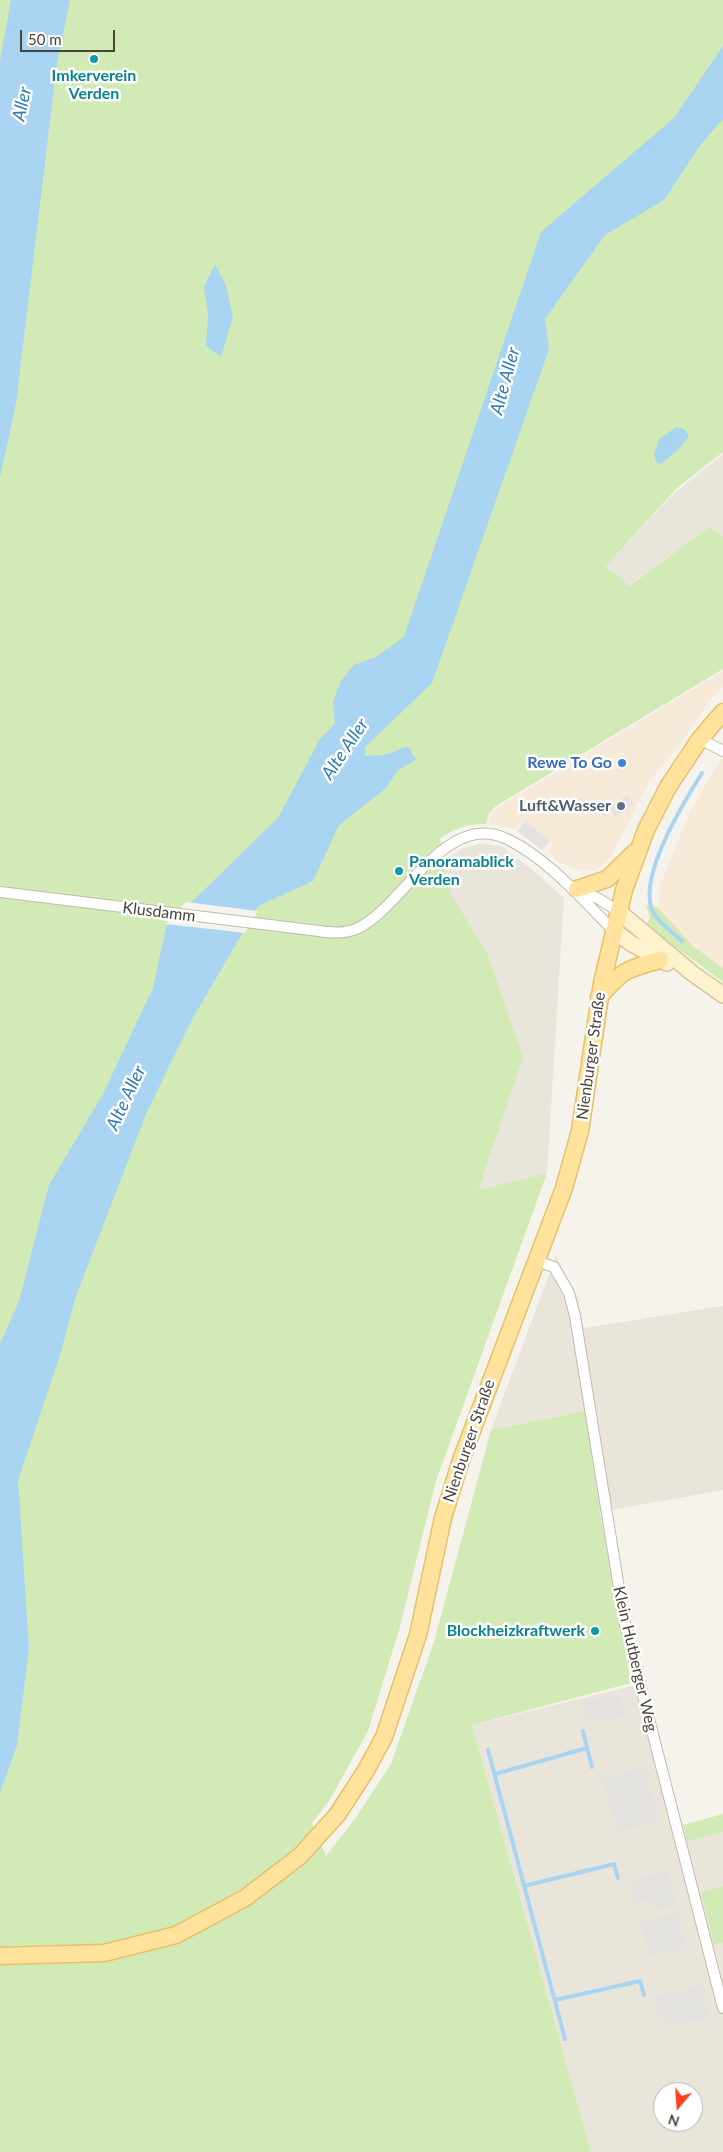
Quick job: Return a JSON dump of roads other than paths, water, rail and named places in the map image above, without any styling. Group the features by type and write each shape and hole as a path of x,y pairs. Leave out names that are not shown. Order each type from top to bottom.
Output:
{"main road":[{"name":"Nienburger Straße","path":"0,1956 60,1956 104,1953 176,1935 245,1898 300,1856 337,1815 365,1772 384,1736 418,1636 444,1518 461,1460 482,1400 564,1188 580,1131 599,997 613,930 638,849 668,786 700,738 723,712"},
{"path":"574,887 607,879 638,849"},
{"path":"618,911 692,973 723,995"},
{"path":"613,930 660,960 692,973"},
{"path":"599,997 618,976 632,967 660,960"}],"street":[{"path":"700,738 723,751"},
{"name":"Klusdamm","path":"0,892 344,933 364,925 445,847 473,835 486,834 505,838 574,887"},
{"path":"574,887 600,899 618,911"},
{"path":"574,887 613,930"},
{"name":"Klein Hutberger Weg","path":"537,1261 554,1267 569,1293 576,1316 624,1625 723,2008"}],"water":[{"name":"Aller","path":"11,0 70,0 57,63 16,403 0,477 0,61"},
{"name":"Alte Aller","path":"723,46 723,119 701,144 664,200 605,235 545,319 549,349 432,683 365,747 365,756 385,755 408,746 416,760 398,770 385,789 339,825 313,881 258,906 190,1023 146,1114 76,1296 60,1355 18,1480 29,1649 17,1745 0,1793 0,1344 19,1301 49,1185 103,1094 153,988 166,927 278,818 320,739 335,724 333,701 341,681 354,665 376,657 404,637 541,232 674,118"},
{"path":"215,264 226,286 233,317 221,357 206,346 208,313 204,287"},
{"path":"677,427 686,430 689,436 679,449 661,464 656,462 654,455 660,438"}],"waterway":[{"path":"682,941 664,926 653,912 650,892 652,875 666,837 702,773"},
{"path":"583,1731 587,1748"},
{"path":"495,1774 587,1748 592,1767"},
{"path":"488,1750 565,2039"},
{"path":"524,1886 614,1864 618,1878"},
{"path":"555,2000 640,1981 644,1995"}],"place":[{"name":"Imkerverein Verden","path":"94,59"},
{"name":"Rewe To Go","path":"622,763"},
{"name":"Luft&Wasser","path":"621,806"},
{"name":"Panoramablick Verden","path":"399,871"},
{"name":"Blockheizkraftwerk","path":"595,1631"}]}
